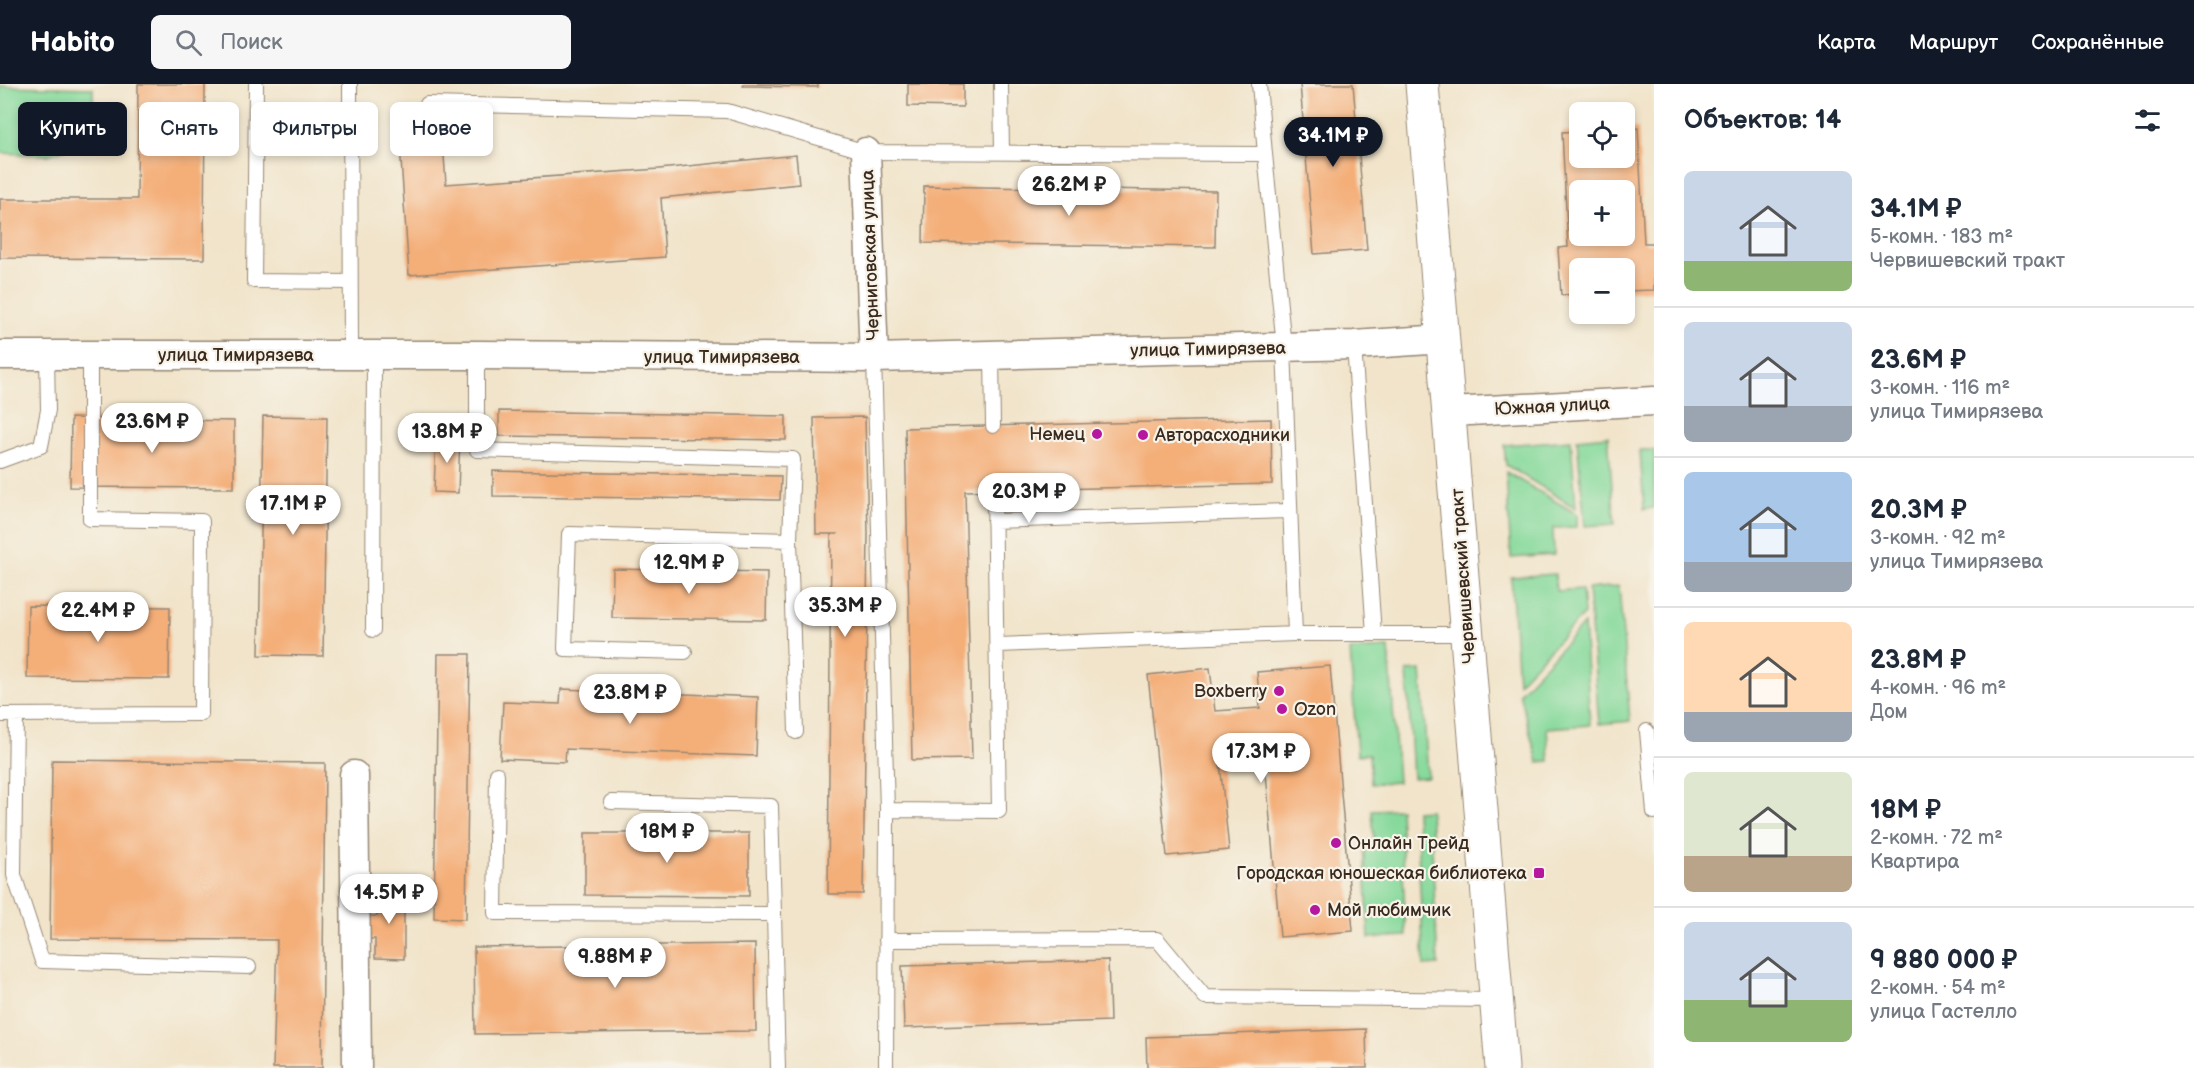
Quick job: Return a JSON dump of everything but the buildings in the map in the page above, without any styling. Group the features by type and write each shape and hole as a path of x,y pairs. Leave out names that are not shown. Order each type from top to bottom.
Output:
{"main road":[{"name":"Червишевский тракт","path":"1422,84 1502,1068"}],"street":[{"name":"Черниговская улица","path":"866,152 874,358"},
{"name":"улица Тимирязева","path":"0,356 477,355 874,358 1354,345 1444,339"},
{"name":"Южная улица","path":"1450,412 1654,401"},
{"path":"354,775 357,1068"}],"lane":[{"path":"256,84 254,281 349,282"},
{"path":"350,84 349,282 362,355 374,630"},
{"path":"1001,84 1002,152"},
{"path":"1259,84 1284,347 1288,511 1295,634"},
{"path":"493,106 727,111 866,152 1264,154"},
{"path":"1354,345 1374,634"},
{"path":"992,354 993,426"},
{"path":"477,355 477,450 793,459 790,540 796,732"},
{"path":"0,460 41,446 48,410 47,356"},
{"path":"0,715 201,714 202,521 90,519 90,356"},
{"path":"874,358 887,810 886,1068"},
{"path":"887,810 999,811 994,491"},
{"path":"994,520 1288,511"},
{"path":"685,652 565,649 569,534 790,540"},
{"path":"998,645 1295,634 1468,634"},
{"path":"16,715 14,876 42,960 249,967"},
{"path":"1647,731 1654,812"},
{"path":"497,774 495,913 774,914"},
{"path":"611,802 771,806 778,1068"},
{"path":"886,940 1157,939 1205,997 1497,1000"}],"green space":[{"path":"0,86 93,88 93,102 18,102 18,154 0,153"},
{"path":"1608,436 1615,524 1585,526 1577,439"},
{"path":"1571,440 1576,508 1506,465 1504,445"},
{"path":"1640,450 1654,450 1654,508 1644,509"},
{"path":"1506,472 1577,514 1577,527 1553,528 1554,555 1511,558"},
{"path":"1555,574 1556,591 1582,589 1584,614 1518,683 1511,577"},
{"path":"1619,586 1630,721 1599,724 1588,589"},
{"path":"1584,624 1590,725 1547,728 1549,761 1538,762 1519,693"},
{"path":"1389,648 1398,782 1371,784 1369,754 1357,755 1350,650"},
{"path":"1421,670 1428,777 1413,778 1407,671"},
{"path":"1400,809 1406,936 1369,938 1364,841 1374,841 1372,810"},
{"path":"1430,810 1438,965 1424,966 1416,811"}],"place":[{"name":"Немец","path":"1097,434"},
{"name":"Авторасходники","path":"1143,435"},
{"name":"Boxberry","path":"1279,691"},
{"name":"Ozon","path":"1282,709"},
{"name":"Онлайн Трейд","path":"1336,843"},
{"name":"Городская юношеская библиотека","path":"1539,873"},
{"name":"Мой любимчик","path":"1315,910"}]}
